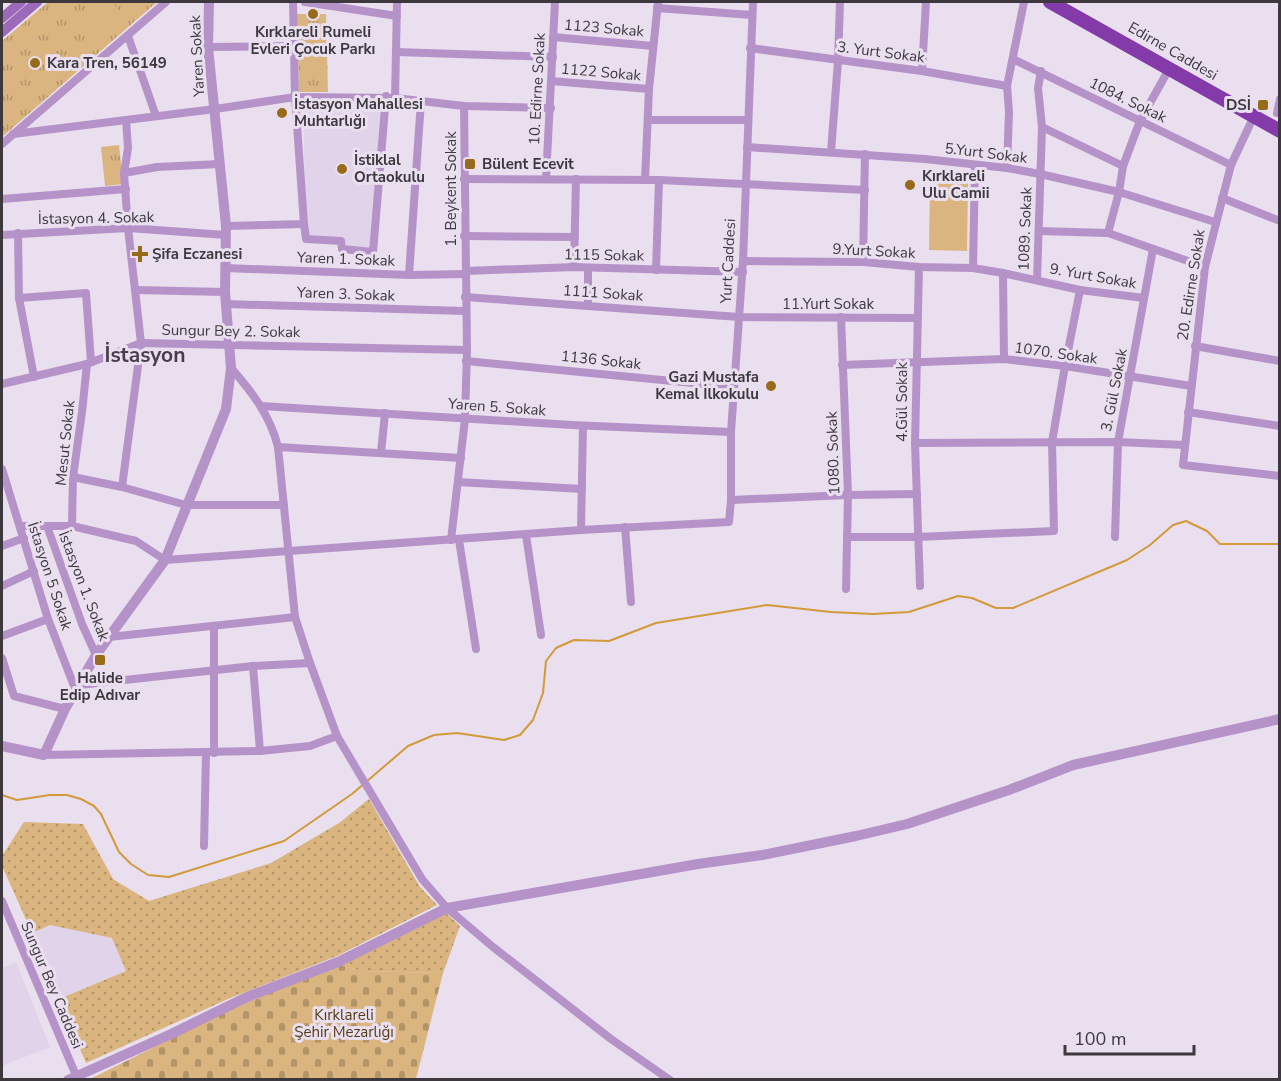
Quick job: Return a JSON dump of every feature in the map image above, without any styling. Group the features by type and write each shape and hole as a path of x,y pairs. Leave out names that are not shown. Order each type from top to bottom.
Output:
{"highway":[{"name":"Edirne Caddesi","path":"1050,2 1280,131"},
{"name":"Edirne Caddesi","path":"1064,2 1278,117"}],"main road":[{"path":"2,18 21,2"},
{"path":"2,32 37,2"}],"street":[{"path":"2,144 166,2"},
{"name":"Yaren Sokak","path":"44,755 96,655 165,560 226,409 231,368 225,292 226,230 208,47 209,2"},
{"path":"294,2 295,97 306,239 341,241 342,249 373,252 389,97 396,52 398,2"},
{"path":"305,2 397,16"},
{"name":"10. Edirne Sokak","path":"546,179 555,2"},
{"name":"Yurt Caddesi","path":"625,527 729,522 731,432 743,261 753,2"},
{"path":"831,152 840,2"},
{"path":"922,71 926,2"},
{"path":"1007,168 1009,112 1007,86 1024,2"},
{"path":"645,180 649,89 657,5 752,15"},
{"path":"128,36 156,116"},
{"name":"1123 Sokak","path":"553,37 653,46"},
{"path":"208,47 293,46"},
{"name":"3. Yurt Sokak","path":"750,48 922,71 1007,86"},
{"path":"396,52 553,57"},
{"name":"1084. Sokak","path":"1013,59 1231,165"},
{"path":"1108,233 1123,166 1140,121 1170,69"},
{"name":"1089. Sokak","path":"1037,280 1042,127 1038,88 1041,71"},
{"name":"1122 Sokak","path":"551,81 649,89"},
{"path":"14,134 295,97 389,97 464,106 551,108"},
{"path":"1278,117 1280,99"},
{"path":"409,275 421,101"},
{"name":"1. Beykent Sokak","path":"464,106 467,350 465,419 455,540 476,649"},
{"name":"20. Edirne Sokak","path":"1254,116 1231,165 1205,267 1183,465 1280,476"},
{"path":"122,487 141,343 124,173 128,147 126,120"},
{"path":"649,120 748,120"},
{"path":"1042,127 1123,166"},
{"name":"5.Yurt Sokak","path":"747,147 866,154 1007,168 1119,192 1215,222"},
{"path":"863,262 866,154"},
{"path":"124,173 157,168 220,164"},
{"path":"973,268 975,166"},
{"path":"464,179 659,180 865,190"},
{"path":"574,267 576,179"},
{"path":"656,270 659,180"},
{"path":"2,199 126,189"},
{"path":"1222,198 1280,221"},
{"name":"İstasyon 4. Sokak","path":"2,235 128,228 226,230 304,224"},
{"path":"1039,231 1108,233 1205,267"},
{"path":"18,233 19,298 34,376"},
{"path":"464,236 575,237"},
{"name":"3. Gül Sokak","path":"1115,537 1118,442 1153,249"},
{"name":"9.Yurt Sokak","path":"743,261 863,262 919,267 973,268 1004,273"},
{"name":"Yaren 1. Sokak","path":"225,267 409,275 466,273"},
{"name":"1115 Sokak","path":"466,273 574,267 742,272"},
{"name":"4.Gül Sokak","path":"919,267 916,318 915,443 920,586"},
{"path":"588,268 588,306"},
{"path":"1004,273 1004,359"},
{"name":"9. Yurt Sokak","path":"1004,273 1080,290 1144,298"},
{"path":"135,290 225,292"},
{"path":"847,537 918,537 1054,531 1052,442 1080,290"},
{"name":"Mesut Sokak","path":"19,298 86,293 89,363 73,477 72,526"},
{"name":"1111 Sokak","path":"465,297 739,317"},
{"name":"Yaren 3. Sokak","path":"226,304 465,311"},
{"name":"11.Yurt Sokak","path":"739,317 916,318"},
{"name":"1080. Sokak","path":"841,317 848,495 846,589"},
{"name":"Sungur Bey 2. Sokak","path":"2,384 89,363 141,343 467,350"},
{"path":"1195,346 1280,361"},
{"name":"1070. Sokak","path":"842,365 1004,359 1191,386"},
{"name":"1136 Sokak","path":"466,361 734,387"},
{"path":"231,368 261,406 271,423 278,447 296,617 337,736 422,879 447,908 542,986 611,1039 670,1080"},
{"name":"Yaren 5. Sokak","path":"261,406 583,426 731,432"},
{"path":"1188,412 1280,426"},
{"path":"381,453 385,413"},
{"path":"581,530 583,426"},
{"path":"915,443 1118,442 1185,445"},
{"path":"278,447 461,458"},
{"name":"İstasyon 5 Sokak","path":"2,470 5,496 20,526 48,620 77,688"},
{"path":"73,477 122,487 186,505 284,505"},
{"path":"458,482 582,489"},
{"path":"731,500 917,494"},
{"path":"20,526 72,526 136,541 165,560 625,527 632,602"},
{"name":"İstasyon 1. Sokak","path":"47,526 82,624 96,655"},
{"path":"526,534 541,635"},
{"path":"2,546 24,538"},
{"path":"2,586 34,571"},
{"path":"110,637 296,617"},
{"path":"2,636 48,620"},
{"path":"204,846 214,626"},
{"path":"2,658 14,696 66,709"},
{"path":"77,688 213,670 310,663"},
{"path":"253,666 260,751"},
{"path":"75,1079 247,997 338,962 447,908 762,855 856,836 907,824 1009,790 1073,765 1280,719"},
{"path":"2,746 44,755 210,753 310,746 337,736"},
{"name":"Sungur Bey Caddesi","path":"2,901 75,1079"}],"shaded area":[{"name":"İstiklal Ortaokulu","path":"303,97 385,98 373,252 342,249 341,242 306,239"},
{"path":"50,925 113,938 126,971 59,999 32,933"},
{"path":"16,962 50,1047 2,1066 2,968"}],"green space":[{"path":"48,2 157,2 2,137 2,41"},
{"path":"109,2 112,2 122,14 94,36 84,23"},
{"path":"297,14 326,14 328,92 299,92"},
{"path":"119,145 123,184 105,186 101,147"},
{"path":"930,182 968,182 967,251 929,250"},
{"path":"369,799 420,887 437,905 337,956 228,999 86,1063 59,999 126,971 112,938 50,925 32,933 2,866 2,856 24,822 83,824 113,879 149,901 271,863 339,823"},
{"path":"445,912 460,926 443,973 362,971 340,965"},
{"name":"Kırklareli Şehir Mezarlığı","path":"340,965 362,971 443,973 416,1079 88,1080 233,1008"}],"waterway":[{"path":"2,795 17,800 50,795 67,795 81,799 94,806 101,814 119,852 131,864 148,875 169,877 284,841 352,794 408,746 434,735 457,733 504,740 520,735 533,720 543,693 546,661 556,648 574,640 609,641 656,623 767,605 873,614 909,612 958,596 972,598 996,608 1013,608 1127,560 1150,545 1173,525 1186,521 1207,531 1220,544 1280,544"}],"place":[{"name":"Kırklareli Rumeli Evleri Çocuk Parkı","path":"313,14"},
{"name":"Kara Tren, 56149","path":"35,63"},
{"name":"DSİ","path":"1263,105"},
{"name":"İstasyon Mahallesi Muhtarlığı","path":"282,113"},
{"name":"Bülent Ecevit","path":"470,164"},
{"name":"İstiklal Ortaokulu","path":"342,169"},
{"name":"Kırklareli Ulu Camii","path":"910,185"},
{"name":"Şifa Eczanesi","path":"140,254"},
{"name":"Gazi Mustafa Kemal İlkokulu","path":"771,386"},
{"name":"Halide Edip Adıvar","path":"100,660"}],"district":[{"name":"İstasyon","path":"145,355"}]}
